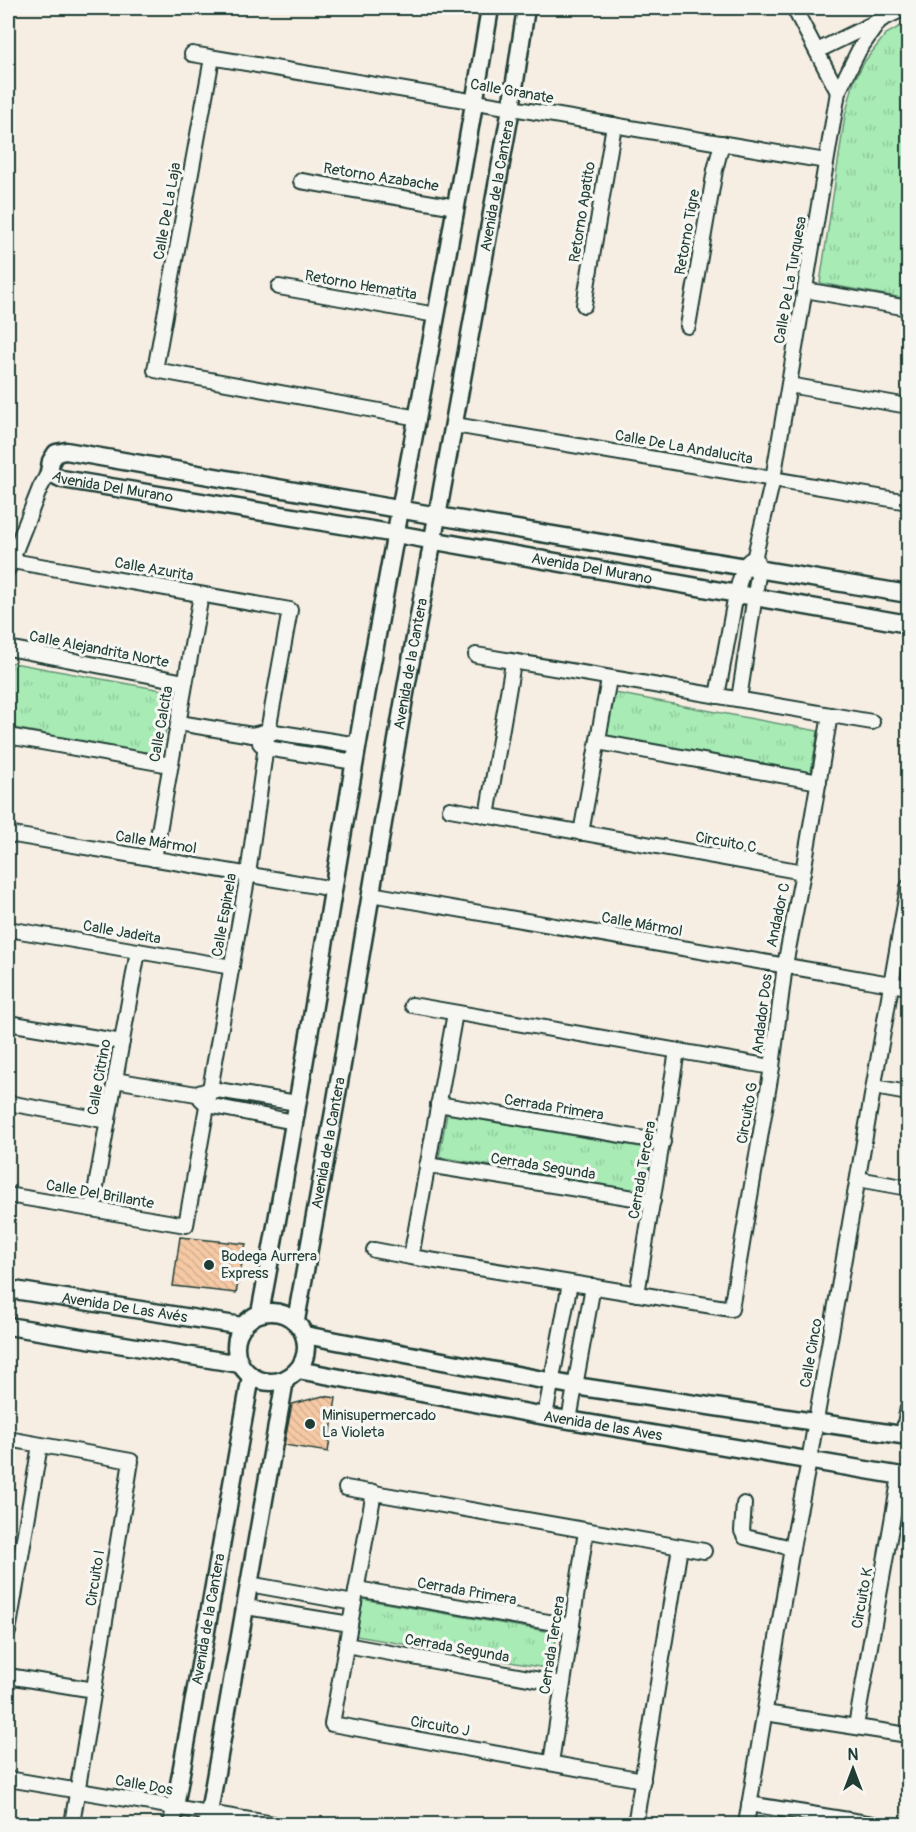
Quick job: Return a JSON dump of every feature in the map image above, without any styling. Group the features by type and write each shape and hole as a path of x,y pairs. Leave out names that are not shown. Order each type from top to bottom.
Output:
{"street":[{"path":"260,1313 358,745 475,101 488,8"},
{"name":"Avenida de la Cantera","path":"296,1320 404,699 511,108 526,8"},
{"path":"794,8 838,92"},
{"path":"817,51 905,8"},
{"name":"Calle De La Turquesa","path":"717,696 736,594 753,563 773,479 838,92 858,50 879,20"},
{"name":"Calle Granate","path":"192,54 826,161"},
{"name":"Calle De La Laja","path":"212,58 155,370 418,418"},
{"name":"Retorno Apatito","path":"584,305 614,125"},
{"name":"Retorno Tigre","path":"688,326 715,170 722,143"},
{"name":"Retorno Azabache","path":"301,181 456,207"},
{"name":"Retorno Hematita","path":"279,287 436,315"},
{"path":"805,290 909,308"},
{"path":"789,385 909,405"},
{"name":"Calle De La Andalucita","path":"455,425 909,502"},
{"name":"Avenida Del Murano","path":"909,594 753,563 438,516 66,451 56,453 51,460 49,472 62,479 433,540 909,624"},
{"path":"10,565 40,488 49,472"},
{"name":"Calle De La Turquesa","path":"739,699 755,597 753,563"},
{"name":"Calle Azurita","path":"10,565 290,610"},
{"name":"Calle Calcita","path":"154,859 201,595"},
{"name":"Calle Espinela","path":"186,1225 248,874 268,731 290,610"},
{"name":"Calle Alejandrita Norte","path":"8,648 185,682"},
{"path":"476,655 872,722"},
{"path":"487,816 513,663"},
{"path":"581,833 609,679"},
{"path":"804,872 830,715"},
{"path":"179,723 252,735 268,731 358,745"},
{"path":"252,735 266,748 355,762"},
{"path":"8,736 170,765"},
{"path":"598,742 819,782"},
{"name":"Circuito C","path":"450,809 804,872"},
{"name":"Calle Mármol","path":"8,834 334,889"},
{"name":"Andador C","path":"784,965 804,872"},
{"name":"Calle Cinco","path":"746,1824 792,1548 909,887"},
{"name":"Calle Mármol","path":"371,894 909,987"},
{"name":"Calle Jadeita","path":"8,929 232,967"},
{"name":"Calle Citrino","path":"92,1209 138,951"},
{"name":"Andador Dos","path":"772,1067 784,965"},
{"name":"Circuito G","path":"374,1250 731,1309 772,1067 412,1005"},
{"path":"411,1257 455,1013"},
{"path":"8,1023 122,1042"},
{"name":"Cerrada Tercera","path":"637,1294 677,1051"},
{"path":"115,1080 196,1094 211,1089 297,1103"},
{"path":"874,1087 909,1093"},
{"path":"196,1094 208,1105 294,1122"},
{"path":"8,1103 108,1121"},
{"name":"Cerrada Primera","path":"438,1104 663,1142"},
{"name":"Cerrada Segunda","path":"427,1165 653,1201"},
{"path":"858,1179 909,1188"},
{"name":"Calle Del Brillante","path":"8,1195 186,1225"},
{"path":"545,1416 570,1283"},
{"path":"569,1420 593,1286"},
{"name":"Avenida De Las Avés","path":"8,1289 242,1326"},
{"path":"8,1326 245,1370 262,1381 273,1382 291,1375 305,1359 307,1347 305,1335 296,1320 283,1313 272,1311 250,1318 237,1335 236,1344 236,1354 245,1370"},
{"path":"305,1335 551,1382 906,1436 909,1407"},
{"name":"Avenida de la Cantera","path":"172,1824 245,1370"},
{"path":"208,1819 249,1584 291,1375"},
{"name":"Avenida de las Aves","path":"291,1375 904,1476"},
{"name":"Circuito I","path":"8,1439 130,1461 72,1824"},
{"path":"8,1632 40,1445"},
{"name":"Circuito K","path":"856,1726 904,1476"},
{"path":"346,1488 704,1551"},
{"name":"Circuito J","path":"374,1492 332,1724 643,1780"},
{"path":"744,1504 742,1531 745,1537 792,1548"},
{"name":"Cerrada Tercera","path":"551,1763 586,1532"},
{"path":"636,1819 680,1547"},
{"path":"249,1584 354,1603"},
{"name":"Cerrada Primera","path":"357,1588 572,1626"},
{"path":"246,1607 350,1624"},
{"name":"Cerrada Segunda","path":"346,1645 562,1684"},
{"path":"8,1676 94,1690"},
{"path":"765,1713 909,1735"},
{"name":"Calle Dos","path":"8,1779 175,1807 208,1819 274,1824"},
{"path":"749,1804 873,1824"}],"green space":[{"path":"908,22 908,299 820,283 845,116 854,81 865,61 886,34"},
{"path":"8,662 173,692 161,755 8,727"},
{"path":"615,693 818,731 811,772 607,735"},
{"path":"447,1114 652,1149 645,1192 439,1157"},
{"path":"356,1598 557,1633 551,1669 350,1635"}],"building":[{"name":"Bodega Aurrera Express","path":"180,1237 246,1244 236,1293 173,1286"},
{"name":"Minisupermercado La Violeta","path":"323,1396 336,1398 328,1452 284,1445 292,1404"}],"place":[{"name":"Bodega Aurrera Express","path":"209,1265"},
{"name":"Minisupermercado La Violeta","path":"310,1424"}]}
